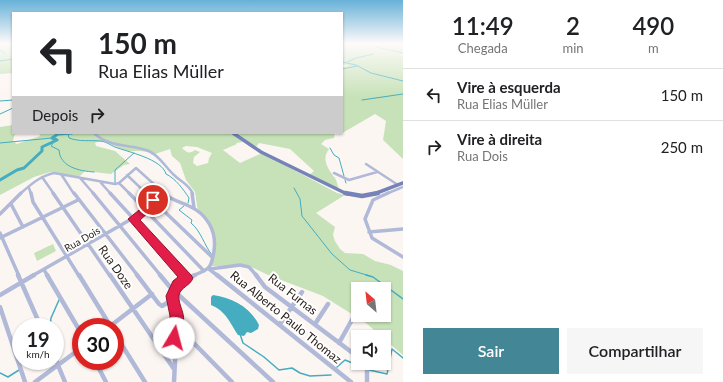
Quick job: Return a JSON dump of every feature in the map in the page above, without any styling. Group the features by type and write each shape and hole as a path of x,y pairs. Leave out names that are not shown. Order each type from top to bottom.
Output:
{"main road":[{"path":"234,134 262,152 344,194 364,197 392,190 401,184"}],"street":[{"path":"95,134 111,143 140,148 155,155 170,171 188,184 193,193 194,208"},
{"path":"366,164 377,172 401,184"},
{"path":"0,214 42,177 51,173 114,184 119,183 134,168 137,168 170,198 194,208 207,221 213,230 215,239 210,269 187,278 178,285 172,300 177,316 174,338 174,382"},
{"path":"334,172 349,180 377,172"},
{"path":"61,174 78,200 160,305 172,300"},
{"path":"127,175 153,200 155,193 153,184"},
{"name":"Rua Doze","path":"42,177 174,370"},
{"path":"80,178 170,287 273,382"},
{"path":"101,182 187,278"},
{"path":"119,183 204,271"},
{"path":"403,187 392,190 373,201 365,219 372,238 403,257"},
{"path":"29,188 32,199 105,318"},
{"path":"170,198 163,207 165,212 212,257"},
{"path":"37,318 20,283 1,236 78,200"},
{"name":"Rua Dois","path":"0,295 133,219 145,211 153,200"},
{"path":"11,204 23,227"},
{"path":"370,232 403,229"},
{"name":"Rua Furnas","path":"210,269 240,265 247,266 253,270 265,287 351,352"},
{"name":"Rua Alberto Paulo Thomaz","path":"210,269 351,382"},
{"path":"44,270 72,318"},
{"path":"280,324 302,292"},
{"path":"122,318 152,294"},
{"path":"315,324 328,304"},
{"path":"0,307 25,382"},
{"path":"339,343 351,322"},
{"path":"176,326 232,382"},
{"path":"124,348 145,382"},
{"path":"35,382 51,370"},
{"path":"60,370 65,382"},
{"path":"100,370 106,382"},
{"path":"367,370 367,382"}],"green space":[{"path":"0,62 12,62 12,73 0,74"},
{"path":"343,62 403,62 403,159 383,140 386,121 375,114 343,133 343,67 349,66 343,64"},
{"path":"12,125 12,134 15,134 13,141 17,144 40,136 39,134 233,134 243,142 236,143 237,144 223,150 240,163 262,153 337,193 345,195 316,213 335,227 333,235 335,241 340,249 345,253 363,254 375,261 391,265 403,271 403,355 391,345 391,330 374,330 364,322 391,322 391,282 351,282 351,314 323,296 268,275 249,266 211,266 214,235 208,223 198,212 195,192 186,180 180,163 172,156 170,149 152,155 144,151 128,151 107,143 99,142 95,143 96,146 115,151 130,164 124,165 111,174 85,171 79,177 50,172 34,177 0,195 0,127","holes":["186,146 197,147 212,153 208,163 197,166 193,163 194,157 200,152 195,150 192,152 187,152 182,148"]},
{"path":"335,134 334,138 325,140 321,144 329,149 326,156 326,164 336,179 339,190 309,175 314,171 290,149 259,143 256,147 237,135"},
{"path":"53,244 56,251 37,261 34,253"}],"water":[{"path":"213,295 227,298 246,308 259,325 258,329 251,333 247,332 244,336 238,335 224,314 211,305 211,297"}],"waterway":[{"path":"343,62 356,65 371,73 403,81"},
{"path":"343,69 357,66"},
{"path":"362,100 403,94"},
{"path":"0,101 12,100"},
{"path":"0,114 12,108"},
{"path":"0,180 17,170 24,168 42,151 42,147 57,140 52,138 58,134"},
{"path":"68,134 69,138 104,142 134,153"},
{"path":"0,143 52,138"},
{"path":"54,142 51,146 59,150 60,156 67,164 82,171 94,172"},
{"path":"330,148 334,155 339,158 344,176"},
{"path":"115,183 115,170 134,153"},
{"path":"134,153 152,160 158,164 166,174 179,184 189,198 188,203"},
{"path":"294,188 300,199 302,216 332,254 350,270 370,276"},
{"path":"184,206 179,210 192,220 191,223 212,255"},
{"path":"366,275 373,277 403,299"},
{"path":"51,318 59,300"},
{"path":"240,334 243,343 264,357 279,370 292,368 300,373 310,376 331,375"},
{"path":"391,354 392,349 403,358"},
{"path":"337,367 345,360 351,362"},
{"path":"0,373 8,377 19,370"},
{"path":"369,370 387,374 388,370"}],"route":[{"path":"153,200 152,204 148,208 133,219 187,278 178,285 172,296 177,316 174,338"}]}
